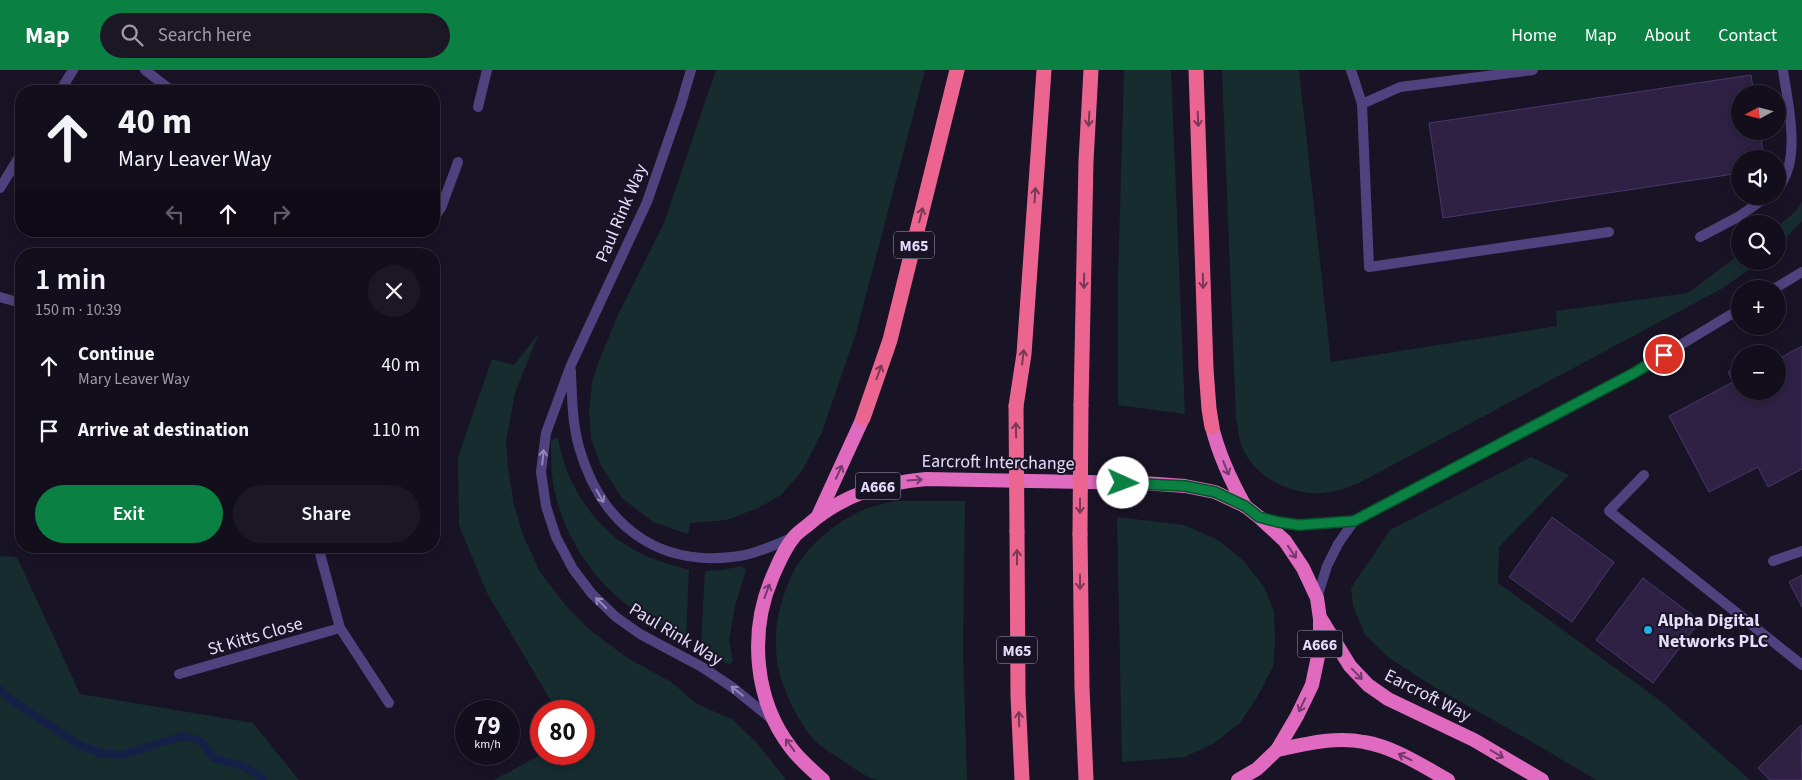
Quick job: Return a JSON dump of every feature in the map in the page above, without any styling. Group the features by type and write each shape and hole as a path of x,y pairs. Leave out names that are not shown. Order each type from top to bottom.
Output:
{"highway":[{"name":"M65","path":"863,418 890,340 957,70"},
{"name":"M65","path":"1021,774 1018,696 1016,406 1024,354 1044,70"},
{"path":"1086,780 1082,679 1080,534 1081,404 1086,161 1092,70"},
{"path":"1196,70 1209,409 1216,442 1230,479 1245,506"},
{"path":"818,516 863,418"},
{"name":"Earcroft Interchange","path":"823,780 791,747 775,722 764,692 758,657 759,622 766,592 779,562 794,537 818,516 849,497 879,486 926,479 1142,483 1185,486 1215,492 1245,506 1285,540 1303,568 1317,598 1320,619 1320,647 1312,685 1277,750 1254,775 1238,780"},
{"name":"Earcroft Way","path":"1320,619 1350,666 1368,685 1388,699 1474,740 1542,780"},
{"path":"1277,750 1314,742 1364,742 1387,748 1448,780"}],"street":[{"path":"64,85 73,70"},
{"path":"145,70 164,85"},
{"path":"478,106 486,70"},
{"name":"Paul Rink Way","path":"691,70 647,202 571,365 546,433 541,472 546,506 556,537 573,568 592,594 616,617 640,634 702,667 732,687 775,722"},
{"path":"1351,70 1362,104 1369,267 1609,232"},
{"path":"1362,104 1400,87 1534,70"},
{"path":"1783,70 1793,134 1790,168 1786,177"},
{"path":"440,209 458,162"},
{"path":"0,188 15,164"},
{"path":"1700,237 1738,217 1755,205"},
{"path":"1786,282 1802,272"},
{"path":"1791,279 1802,278"},
{"path":"0,297 15,301"},
{"path":"1259,517 1299,525 1354,521 1634,373 1731,314"},
{"name":"Paul Rink Way","path":"571,365 572,411 581,454 590,479 606,506 625,527 650,544 676,554 702,558 734,557 762,550 794,537"},
{"path":"1644,474 1609,512 1802,665"},
{"path":"1317,598 1327,566 1338,544 1354,521"},
{"path":"1773,561 1802,550"},
{"path":"320,553 340,628 389,703"},
{"name":"St Kitts Close","path":"179,674 340,628"}],"green space":[{"path":"716,70 925,70 856,333 822,432 802,471 781,495 758,508 727,520 690,523 688,534 653,522 622,498 601,466 591,439 589,412 592,382 599,361 617,317 664,223"},
{"path":"1124,70 1171,70 1185,414 1118,405 1118,280"},
{"path":"1222,70 1299,70 1331,362 1557,326 1556,311 1688,293 1731,261 1731,270 1749,270 1734,280 1731,280 1731,282 1721,289 1359,483 1339,490 1325,493 1310,493 1293,490 1282,486 1264,475 1249,460 1244,451 1240,441 1236,418"},
{"path":"1802,202 1802,221 1786,238 1786,219 1795,212"},
{"path":"539,333 515,393 506,441 514,505 523,535 540,572 567,607 590,630 626,657 671,682 697,704 732,719 758,744 786,780 494,780 530,760 530,765 595,765 595,700 550,700 487,593 459,525 458,457 492,359 514,365"},
{"path":"558,437 562,455 575,489 596,519 623,543 638,552 689,570 686,637 640,614 626,604 613,593 581,555 565,525 554,487 551,440"},
{"path":"1531,457 1569,475 1499,547 1498,583 1662,702 1750,780 1596,780 1436,688 1389,658 1365,635 1353,606 1351,588 1390,530"},
{"path":"894,501 965,501 963,651 967,780 878,780 864,774 826,750 811,737 789,700 779,670 776,655 777,624 787,587 799,562 821,537 845,520 865,509"},
{"path":"1117,517 1184,525 1218,540 1244,561 1264,587 1274,611 1275,641 1273,667 1256,699 1240,723 1214,743 1185,757 1122,762"},
{"path":"0,556 17,557 80,694 253,723 299,780 0,780"},
{"path":"742,566 746,570 735,606 729,641 733,661 730,664 701,644 705,571"}],"building":[{"path":"1751,75 1753,85 1731,85 1731,140 1761,140 1763,150 1731,150 1731,174 1443,218 1429,123"},
{"path":"1802,346 1802,469 1768,487 1758,467 1709,492 1669,416 1731,383 1731,400 1786,400 1786,355"},
{"path":"1552,517 1614,562 1572,622 1509,577"},
{"path":"1802,575 1802,607 1789,582"},
{"name":"Alpha Digital Networks PLC","path":"1643,578 1700,621 1653,683 1596,640"},
{"path":"1801,725 1802,780 1770,780 1758,768"}],"waterway":[{"path":"0,690 10,699 78,744 99,753 121,755 183,736 201,741 213,758 242,766 259,775 263,780"}],"place":[{"name":"Alpha Digital Networks PLC","path":"1648,630"}],"route":[{"path":"1123,483 1185,486 1215,492 1245,506 1259,517 1278,522 1299,525 1354,521 1634,373 1664,355"}]}
